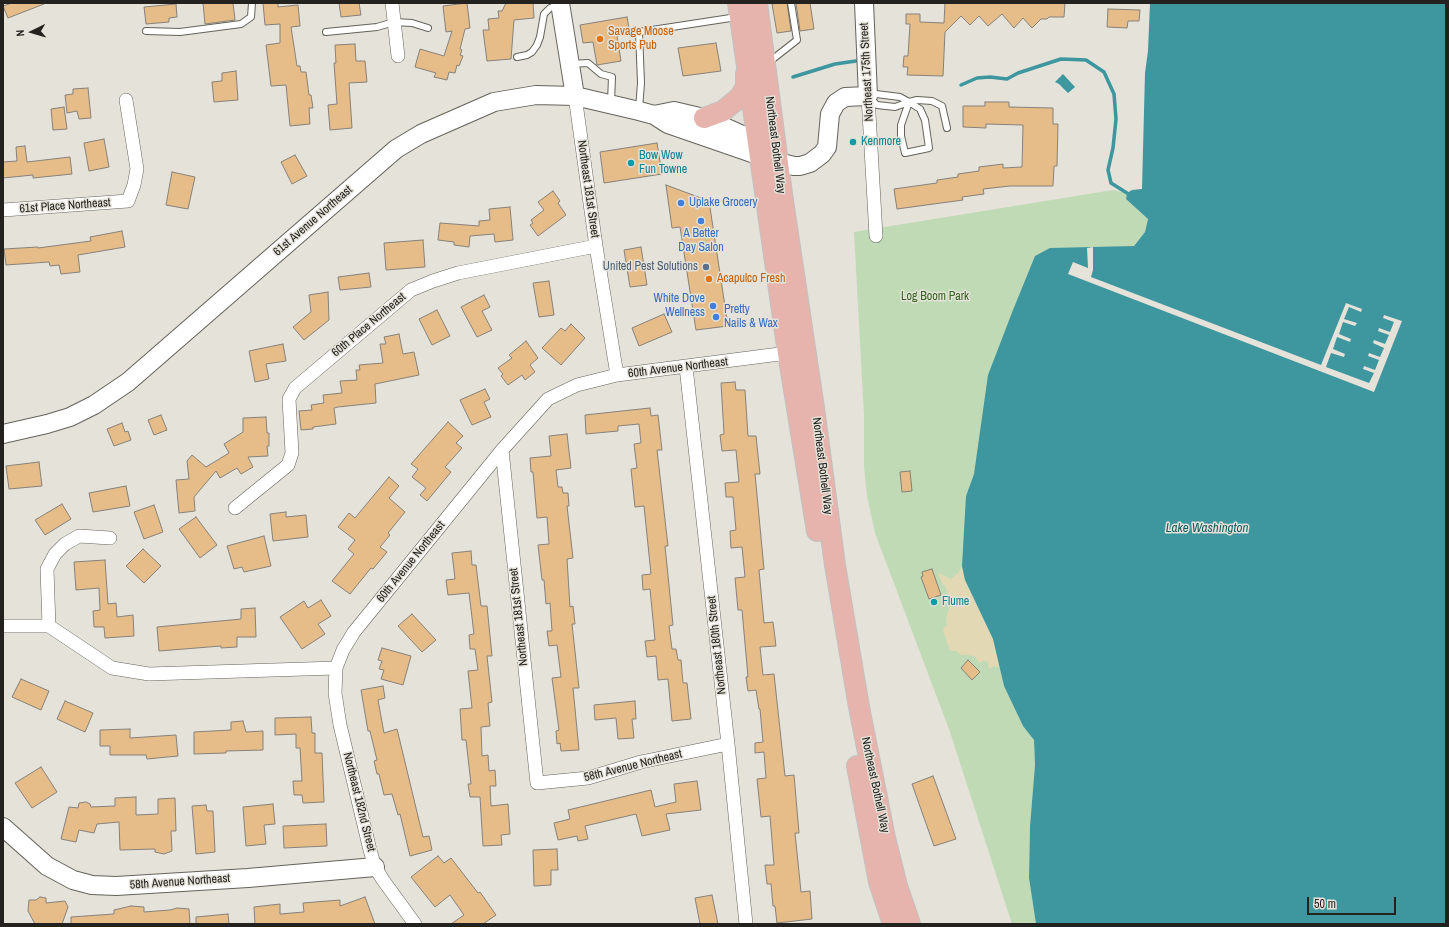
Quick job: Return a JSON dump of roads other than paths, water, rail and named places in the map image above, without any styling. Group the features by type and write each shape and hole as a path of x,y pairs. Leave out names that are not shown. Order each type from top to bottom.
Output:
{"main road":[{"name":"Northeast Bothell Way","path":"757,3 764,66 768,154 765,198 797,352 846,708 867,827 879,882 893,924"},
{"name":"Northeast 175th Street","path":"864,3 868,96"},
{"name":"Northeast 181st Street","path":"560,4 575,96"},
{"name":"Northeast Bothell Way","path":"739,10 746,56 768,154"},
{"path":"704,118 723,111 740,97 746,86 746,56"},
{"name":"61st Avenue Northeast","path":"3,434 70,417 94,405 128,382 396,149 421,134 494,102 536,95 575,96 646,113 668,124 768,154"},
{"name":"61st Avenue Northeast","path":"646,113 674,111 704,118 768,154 794,166 810,163 817,159 825,150 828,140 830,114 836,103 845,97 868,96"},
{"name":"Northeast Bothell Way","path":"797,352 814,408 835,565 858,707 897,886 910,924"},
{"name":"58th Avenue Northeast","path":"3,827 47,866 73,880 92,885 116,886 248,878 375,867"}],"street":[{"path":"392,3 398,56"},
{"name":"Northeast 181st Street","path":"575,96 596,246 617,375"},
{"name":"Northeast 175th Street","path":"868,96 876,236"},
{"name":"61st Place Northeast","path":"3,210 128,201 134,185 137,169 126,100"},
{"name":"60th Place Northeast","path":"235,508 288,465 292,453 289,399 295,388 411,290 458,273 596,246"},
{"name":"60th Avenue Northeast","path":"336,668 343,650 354,632 502,450 548,399 577,385 617,375 797,352"},
{"name":"Northeast 180th Street","path":"686,367 728,744 746,924"},
{"name":"Northeast 181st Street","path":"502,450 537,783"},
{"path":"49,626 47,569 55,554 65,544 79,536 110,538"},
{"path":"3,626 49,626 112,668 149,674 336,668"},
{"name":"Northeast 182nd Street","path":"336,668 335,694 340,725 375,867 415,924"},
{"name":"58th Avenue Northeast","path":"537,783 588,778 641,762 728,744"}],"lane":[{"path":"146,31 180,32 241,24 251,17 252,3"},
{"path":"764,66 797,40 791,3"},
{"path":"516,57 527,55 532,52 540,37 544,14 550,8 560,4"},
{"path":"646,113 641,83 639,32 739,10"},
{"path":"326,32 377,27 394,22 412,23 428,28"},
{"path":"570,64 588,63 601,74 612,77 610,104"},
{"path":"868,96 876,94 900,97 909,102 920,109 925,120 929,148 905,153 901,136 901,125 909,102"},
{"path":"868,96 877,104 895,107 917,100 932,101 942,106 947,128"}],"water":[{"name":"Lake Washington","path":"1150,3 1446,3 1446,924 1036,924 1029,878 1030,826 1035,765 1034,740 1023,726 1004,686 993,639 965,580 962,566 966,496 974,474 988,375 1035,256 1050,248 1134,246 1145,232 1148,219 1126,199 1127,193 1132,190 1142,189 1145,73 1148,51"},
{"path":"1063,74 1075,87 1068,93 1055,82"}],"waterway":[{"path":"961,85 977,78 990,77 1007,79 1018,73 1061,59 1086,60 1104,72 1114,94 1116,119 1113,148 1108,170 1111,183 1127,193"},
{"path":"793,77 835,64 856,61"}],"place":[{"name":"Savage Moose Sports Pub","path":"600,39"},
{"name":"Kenmore","path":"853,142"},
{"name":"Bow Wow Fun Towne","path":"631,163"},
{"name":"Uplake Grocery","path":"681,203"},
{"name":"A Better Day Salon","path":"701,221"},
{"name":"United Pest Solutions","path":"706,267"},
{"name":"Acapulco Fresh","path":"709,279"},
{"name":"White Dove Wellness","path":"713,306"},
{"name":"Pretty Nails & Wax","path":"716,317"},
{"name":"Flume","path":"934,602"}],"park label":[{"name":"Log Boom Park","path":"935,297"}]}
